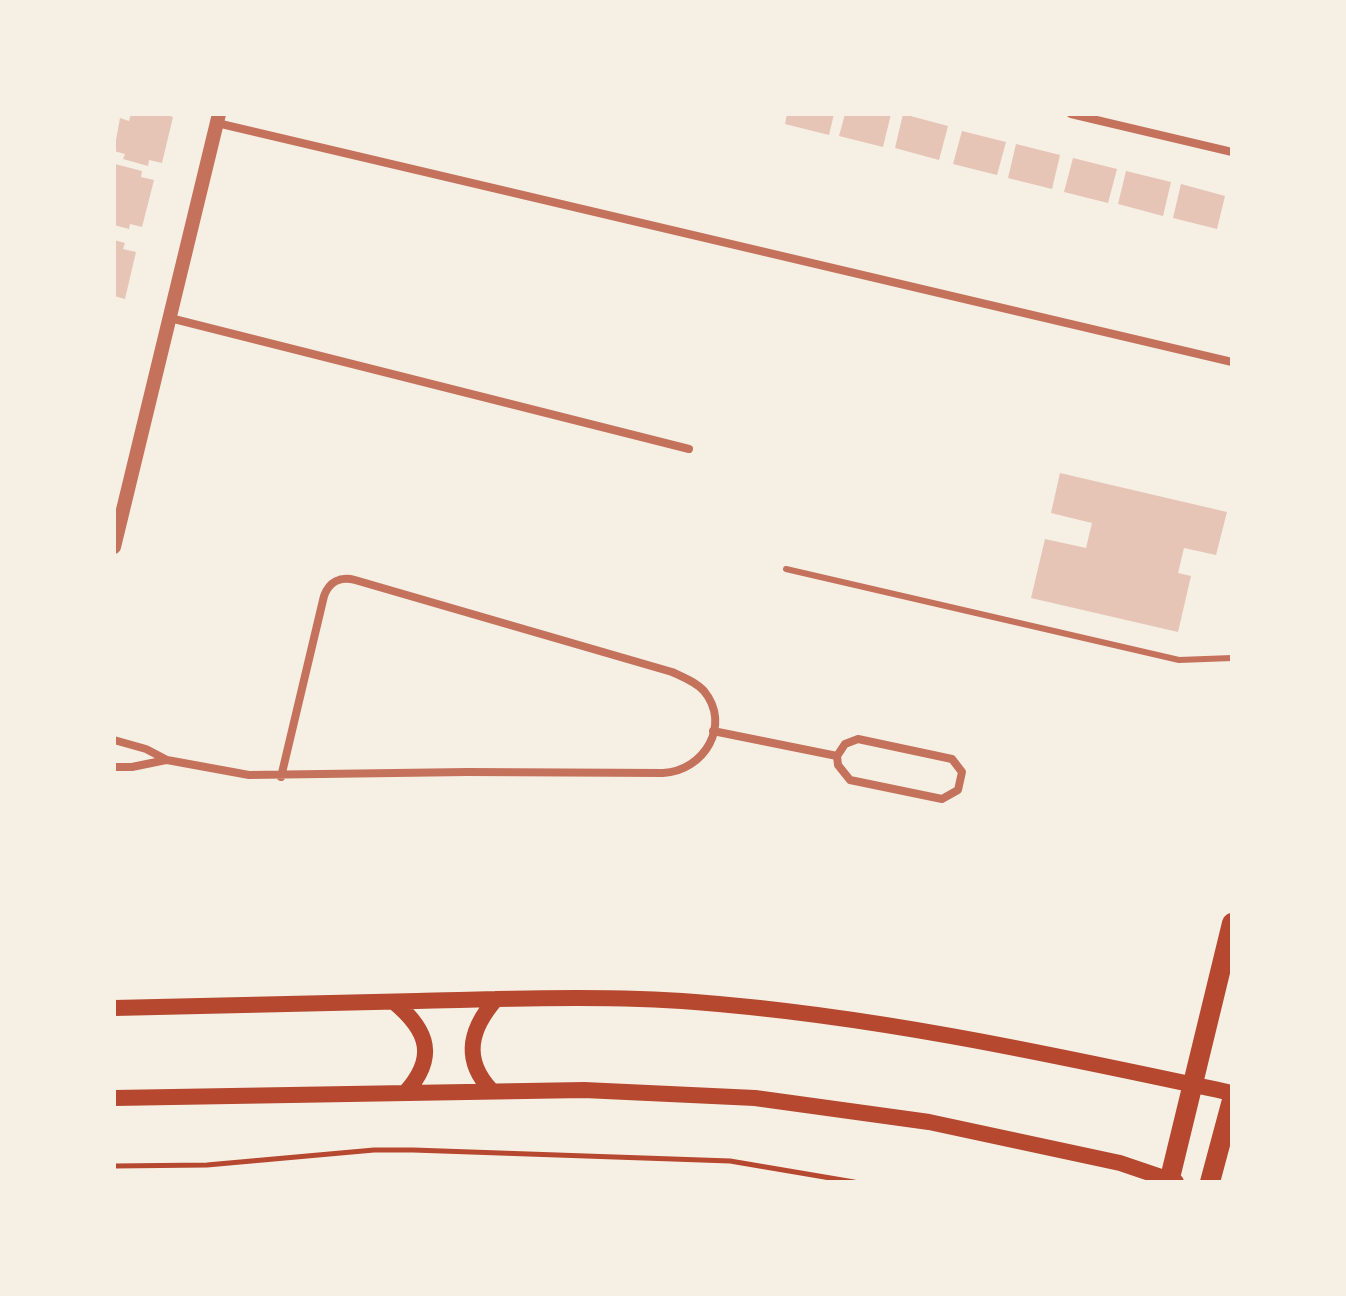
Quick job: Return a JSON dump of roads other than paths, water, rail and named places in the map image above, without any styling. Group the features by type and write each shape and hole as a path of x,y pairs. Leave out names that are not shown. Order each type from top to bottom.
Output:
{"main road":[{"path":"114,1098 491,1090 670,1092 840,1108 929,1122 1091,1156 1172,1181 1232,923"},
{"path":"114,1008 496,999 599,998 692,1002 859,1019 948,1034 1232,1093"},
{"path":"491,1090 477,1072 472,1053 480,1020 496,999"},
{"path":"394,1002 419,1029 425,1053 419,1077 405,1093"},
{"path":"1210,1182 1232,1100"}],"street":[{"path":"1071,114 1232,152"},
{"path":"114,547 218,118 1232,362"},
{"path":"170,318 689,449"},
{"path":"114,740 146,749 167,760 229,773 281,777 467,772 675,772 697,762 705,753 713,731 714,716 705,693 685,677 355,580 340,579 327,588 324,596 281,777"},
{"path":"713,731 837,756"},
{"path":"865,739 952,759 962,772 962,781 958,790 942,799 860,784 842,772 837,756 850,741 865,739"},
{"path":"114,767 167,760"}],"lane":[{"path":"786,569 1179,660 1194,662 1232,658"}]}
